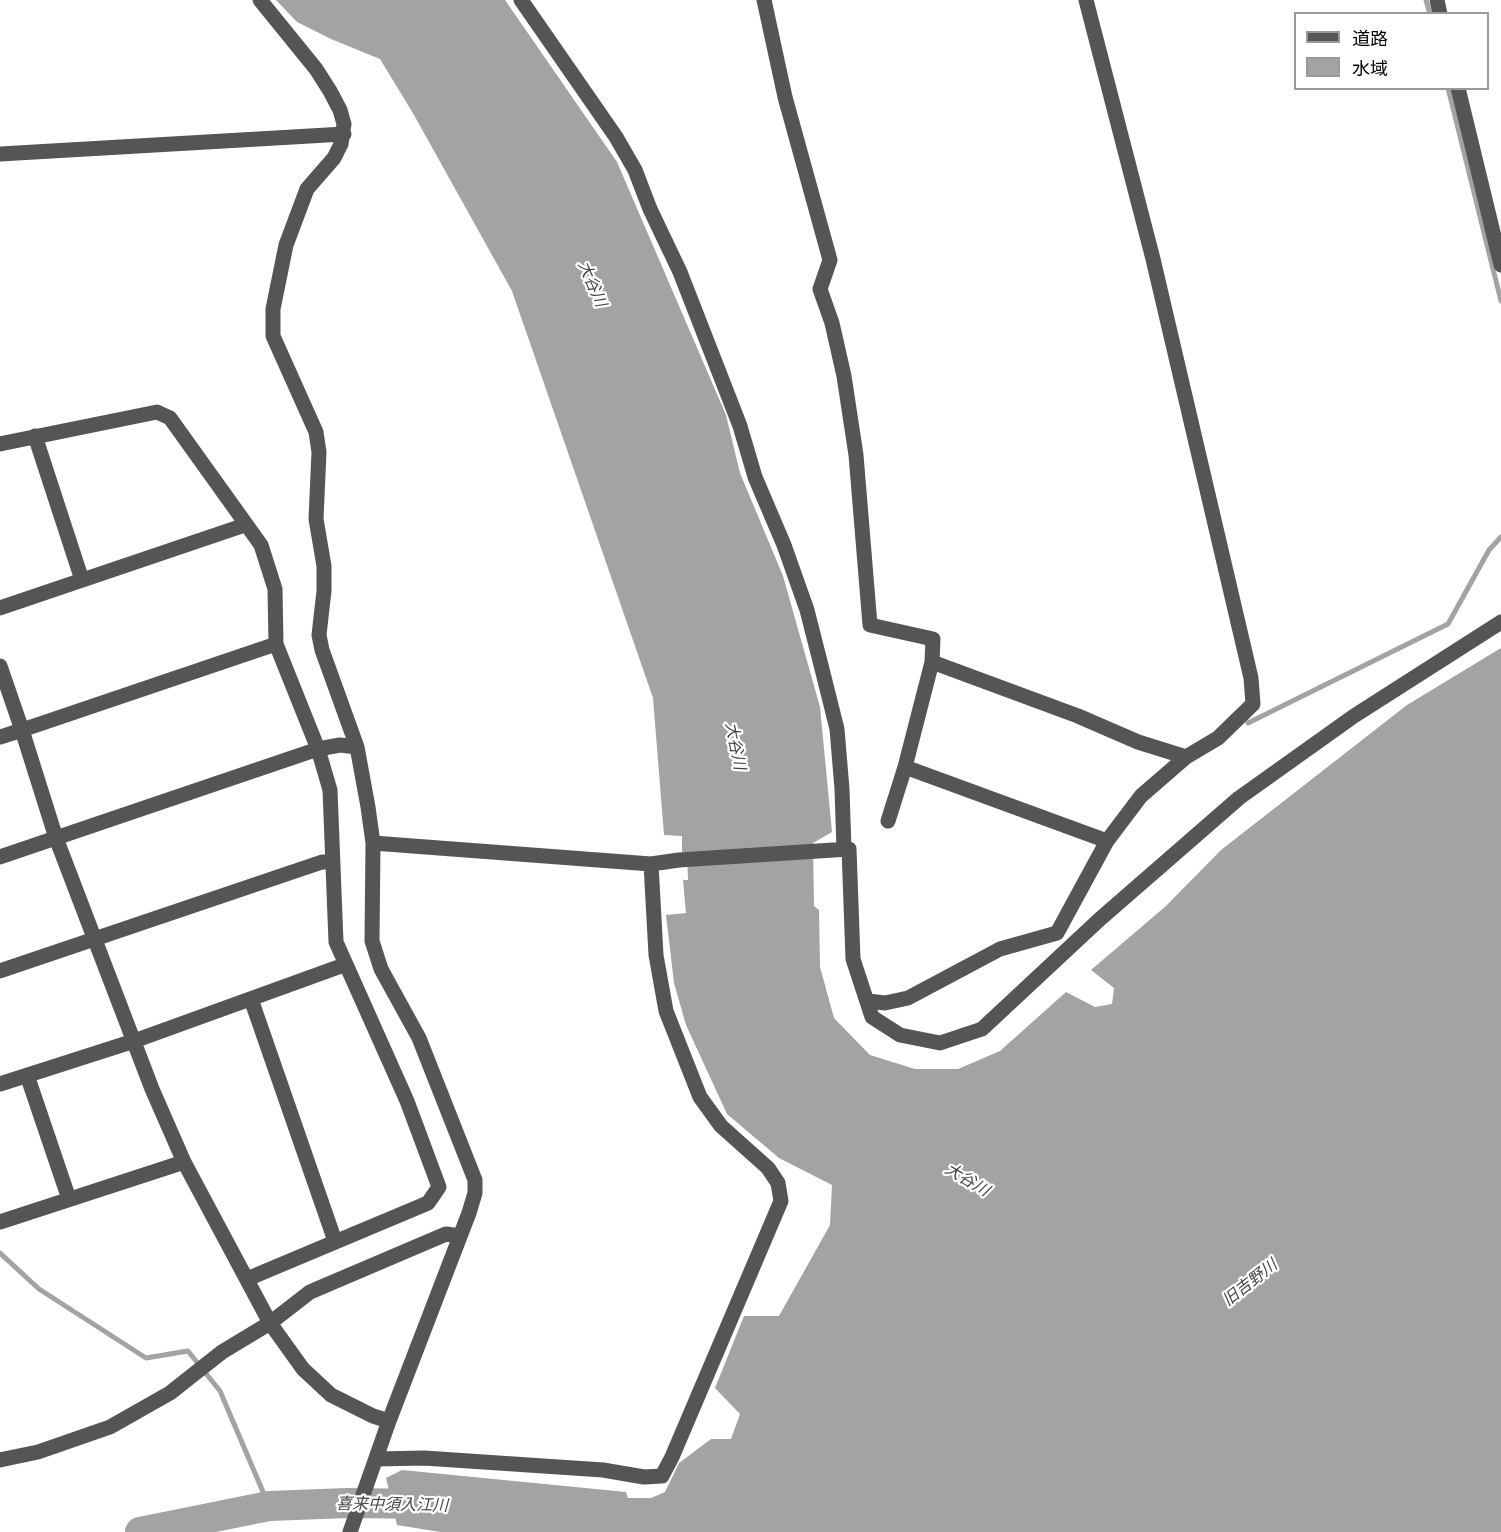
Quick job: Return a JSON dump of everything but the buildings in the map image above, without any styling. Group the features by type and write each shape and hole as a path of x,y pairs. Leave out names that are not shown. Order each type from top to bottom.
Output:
{"street":[{"path":"260,0 290,36 330,91 344,123 344,134 334,158 307,189 297,213 281,265 273,309 273,336 316,432 320,452 316,519 324,566 320,635 322,650 357,747 373,843 372,941 381,969 419,1038 475,1180 475,1193 460,1236 389,1421 351,1529"},
{"path":"521,0 616,137 635,170 650,209 680,272 740,426 755,477 784,546 807,610 837,729 842,789 838,849"},
{"path":"764,0 786,97 830,260 820,288 832,323 842,365 856,455 870,625 933,639 932,662 905,767 888,821"},
{"path":"868,1001 885,1003 908,998 1000,949 1056,933 1107,841 1141,796 1186,757 1218,738 1253,704 1251,678 1153,259 1086,0"},
{"path":"1458,90 1501,265"},
{"path":"0,154 344,134"},
{"path":"0,444 157,412 170,418 261,545 275,589 276,644 318,748 330,790 336,942 344,965 407,1101 439,1187 428,1203 247,1279"},
{"path":"34,436 82,580"},
{"path":"0,608 245,525"},
{"path":"373,843 651,864 679,860 849,849 854,959 872,1017 900,1035 940,1043 982,1029 1100,919 1239,798 1354,716 1501,622"},
{"path":"0,737 276,644"},
{"path":"932,662 1078,716 1138,742 1186,757"},
{"path":"0,666 56,838 93,939 152,1089 184,1162 270,1323 303,1369 331,1395 373,1416 389,1421"},
{"path":"0,857 318,748 340,745 357,747"},
{"path":"905,767 1107,841"},
{"path":"0,971 322,862 333,862"},
{"path":"374,1463 424,1458 603,1470 644,1477 662,1476 672,1457 781,1201 778,1183 768,1168 721,1126 700,1097 666,1011 656,955 651,864"},
{"path":"0,1084 134,1041 344,965"},
{"path":"250,999 334,1241"},
{"path":"27,1075 69,1199"},
{"path":"0,1222 184,1162"},
{"path":"0,1460 38,1452 110,1427 170,1393 222,1352 270,1323 310,1292 446,1234 460,1236"}],"water":[{"path":"276,0 505,0 617,162 726,415 740,473 783,576 820,707 832,832 813,843 814,906 819,910 820,967 834,1018 870,1055 915,1069 958,1069 1000,1051 1066,992 1095,1007 1112,1004 1114,988 1091,970 1166,906 1221,850 1407,705 1501,648 1501,1532 440,1532 397,1525 386,1478 402,1470 626,1492 628,1498 651,1498 665,1492 679,1463 711,1439 731,1439 740,1414 715,1388 744,1316 779,1316 830,1225 832,1185 779,1158 727,1114 686,1025 674,983 666,915 686,913 683,880 688,880 687,853 682,852 682,836 664,835 653,698 512,291 414,115 380,59 297,22"}],"waterway":[{"path":"1426,0 1429,12"},
{"path":"1448,90 1501,301"},
{"path":"1248,723 1448,624 1489,550 1501,537"},
{"path":"0,1253 39,1289 146,1358 188,1351 220,1391 269,1506"},
{"name":"喜来中須入江川","path":"140,1532 269,1506 347,1503 431,1504"}],"water label":[{"name":"大谷川","path":"592,284"},
{"name":"大谷川","path":"735,746"},
{"name":"大谷川","path":"967,1180"},
{"name":"旧吉野川","path":"1250,1283"}]}
